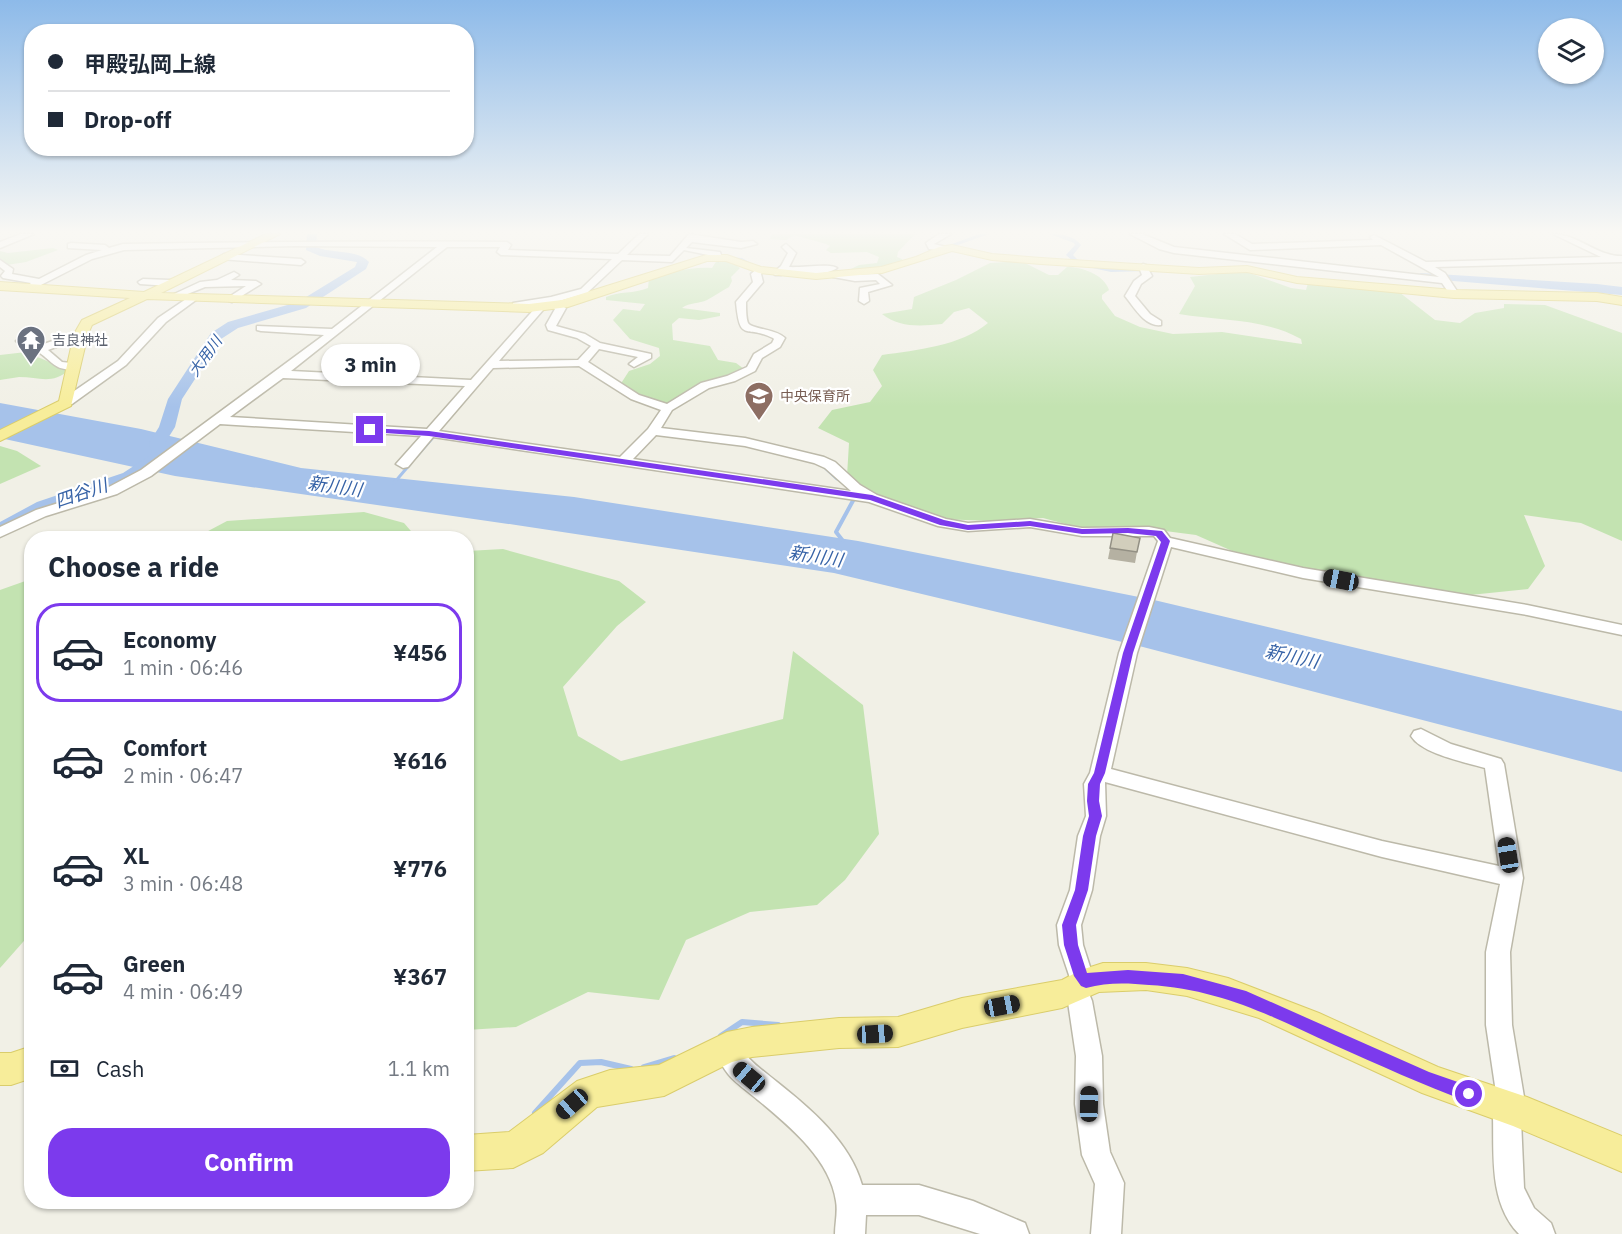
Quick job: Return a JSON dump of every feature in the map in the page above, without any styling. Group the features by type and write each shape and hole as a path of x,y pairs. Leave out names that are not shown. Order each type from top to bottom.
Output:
{"main road":[{"path":"0,436 62,405 75,366 81,334 87,323 145,292"},
{"path":"149,292 195,297 449,306 553,304 594,292"},
{"path":"1429,292 1597,297 1622,301"},
{"path":"474,1152 513,1150 530,1140 589,1093 609,1087 649,1084 664,1080 727,1048 752,1042 839,1033 898,1032 962,1013 1081,986 1101,977 1128,977 1183,981 1246,998 1426,1079 1512,1109 1622,1154"},
{"path":"0,1069 11,1069 24,1065"}],"street":[{"path":"175,296 185,292"},
{"path":"233,298 244,292"},
{"path":"0,533 41,513 129,484 218,420 384,292"},
{"path":"403,464 434,434 472,382 489,365 553,304 583,292"},
{"path":"623,462 653,431 668,408 705,385 731,379 751,369 758,356 776,345 780,338 775,334 765,330 749,330 743,323 741,302 750,292"},
{"path":"863,292 864,301"},
{"path":"1134,292 1130,296 1146,316 1157,323"},
{"path":"62,405 122,363 162,320 195,297"},
{"path":"553,304 561,308 551,325 552,328 581,336 597,345 647,356 634,364"},
{"path":"261,328 334,332"},
{"path":"41,349 81,334"},
{"path":"21,341 41,349 59,365 75,366"},
{"path":"580,363 597,345"},
{"path":"489,365 580,363 635,397 668,408"},
{"path":"279,374 472,382"},
{"path":"218,420 434,434 872,498"},
{"path":"653,431 745,442 819,460 830,465 855,488 872,498 943,523 968,527 1030,523 1082,532 1149,531 1159,533 1163,547 1128,653 1100,773 1094,784 1093,801 1096,816 1089,836 1081,890 1069,925 1071,945 1081,976 1080,1001 1089,1056 1089,1104 1096,1155 1110,1183 1106,1234"},
{"path":"1163,547 1527,610 1622,630"},
{"path":"1421,736 1444,749 1494,764 1512,878 1498,952 1499,1025 1512,1109 1507,1116 1510,1190 1524,1218 1540,1234"},
{"path":"1100,773 1382,849 1512,878"},
{"path":"727,1048 733,1063 820,1139 842,1172 851,1200 850,1234"},
{"path":"851,1200 919,1200 973,1216 1014,1234"}],"green space":[{"path":"633,292 721,292 707,300 682,308 720,313 720,316 699,320 679,318 672,324 673,340 710,346 718,360 736,363 744,369 725,378 704,381 690,391 685,398 664,406 650,402 620,385 629,371 650,364 660,356 659,348 630,339 613,320 623,309 640,311 645,304 606,300 606,297"},
{"path":"927,292 1107,292 1102,295 1102,299 1115,316 1140,327 1173,334 1222,332 1302,344 1301,339 1272,327 1179,314 1192,292 1399,292 1435,320 1460,323 1475,313 1504,308 1504,304 1545,305 1622,333 1622,541 1581,523 1524,515 1545,566 1528,589 1470,595 1300,568 1239,554 1196,535 1142,528 1092,531 1043,518 992,521 939,519 889,501 847,476 849,443 818,428 832,410 870,402 882,386 873,370 882,355 952,342 977,331 988,323 969,308 954,312 942,324 934,325 903,324 882,314 912,309 914,297"},
{"path":"35,351 37,357 69,370 51,379 19,377 0,380 0,355"},
{"path":"0,446 17,451 41,466 0,484"},
{"path":"364,512 404,523 411,531 208,531 227,521"},
{"path":"503,549 619,581 646,602 617,626 563,687 578,736 621,761 783,719 793,651 863,705 879,834 845,880 817,905 750,912 686,940 659,1000 588,992 516,1027 474,1030 474,551"},
{"path":"24,581 24,941 0,968 0,590"}],"water":[{"name":"新川川","path":"0,403 141,429 301,468 574,497 858,541 1154,600 1622,711 1622,772 1143,647 834,573 175,476 0,438"}],"building":[{"path":"1113,533 1140,538 1137,552 1110,548"}],"waterway":[{"name":"大用川","path":"0,529 43,506 129,477 161,456 157,443 167,427 175,399 216,336 233,325 302,305 324,292"},
{"path":"416,457 436,434"},
{"path":"394,483 411,463"},
{"path":"823,466 837,479"},
{"name":"新川川","path":"843,541 836,532 855,497"},
{"path":"721,1036 742,1022 778,1025"},
{"path":"644,1067 674,1058"},
{"path":"535,1113 580,1063 601,1062 631,1069"}],"place":[{"name":"吉良神社","path":"31,366"},
{"name":"中央保育所","path":"759,422"}],"route":[{"path":"370,430 429,433 872,498 943,523 968,527 1030,523 1082,532 1128,530 1159,533 1165,541 1128,653 1100,773 1094,784 1093,801 1096,816 1089,836 1081,890 1069,925 1071,945 1081,976 1086,981 1101,977 1128,977 1183,981 1246,998 1285,1013 1426,1079 1469,1094"}],"water label":[{"name":"四谷川","path":"81,493"}]}
